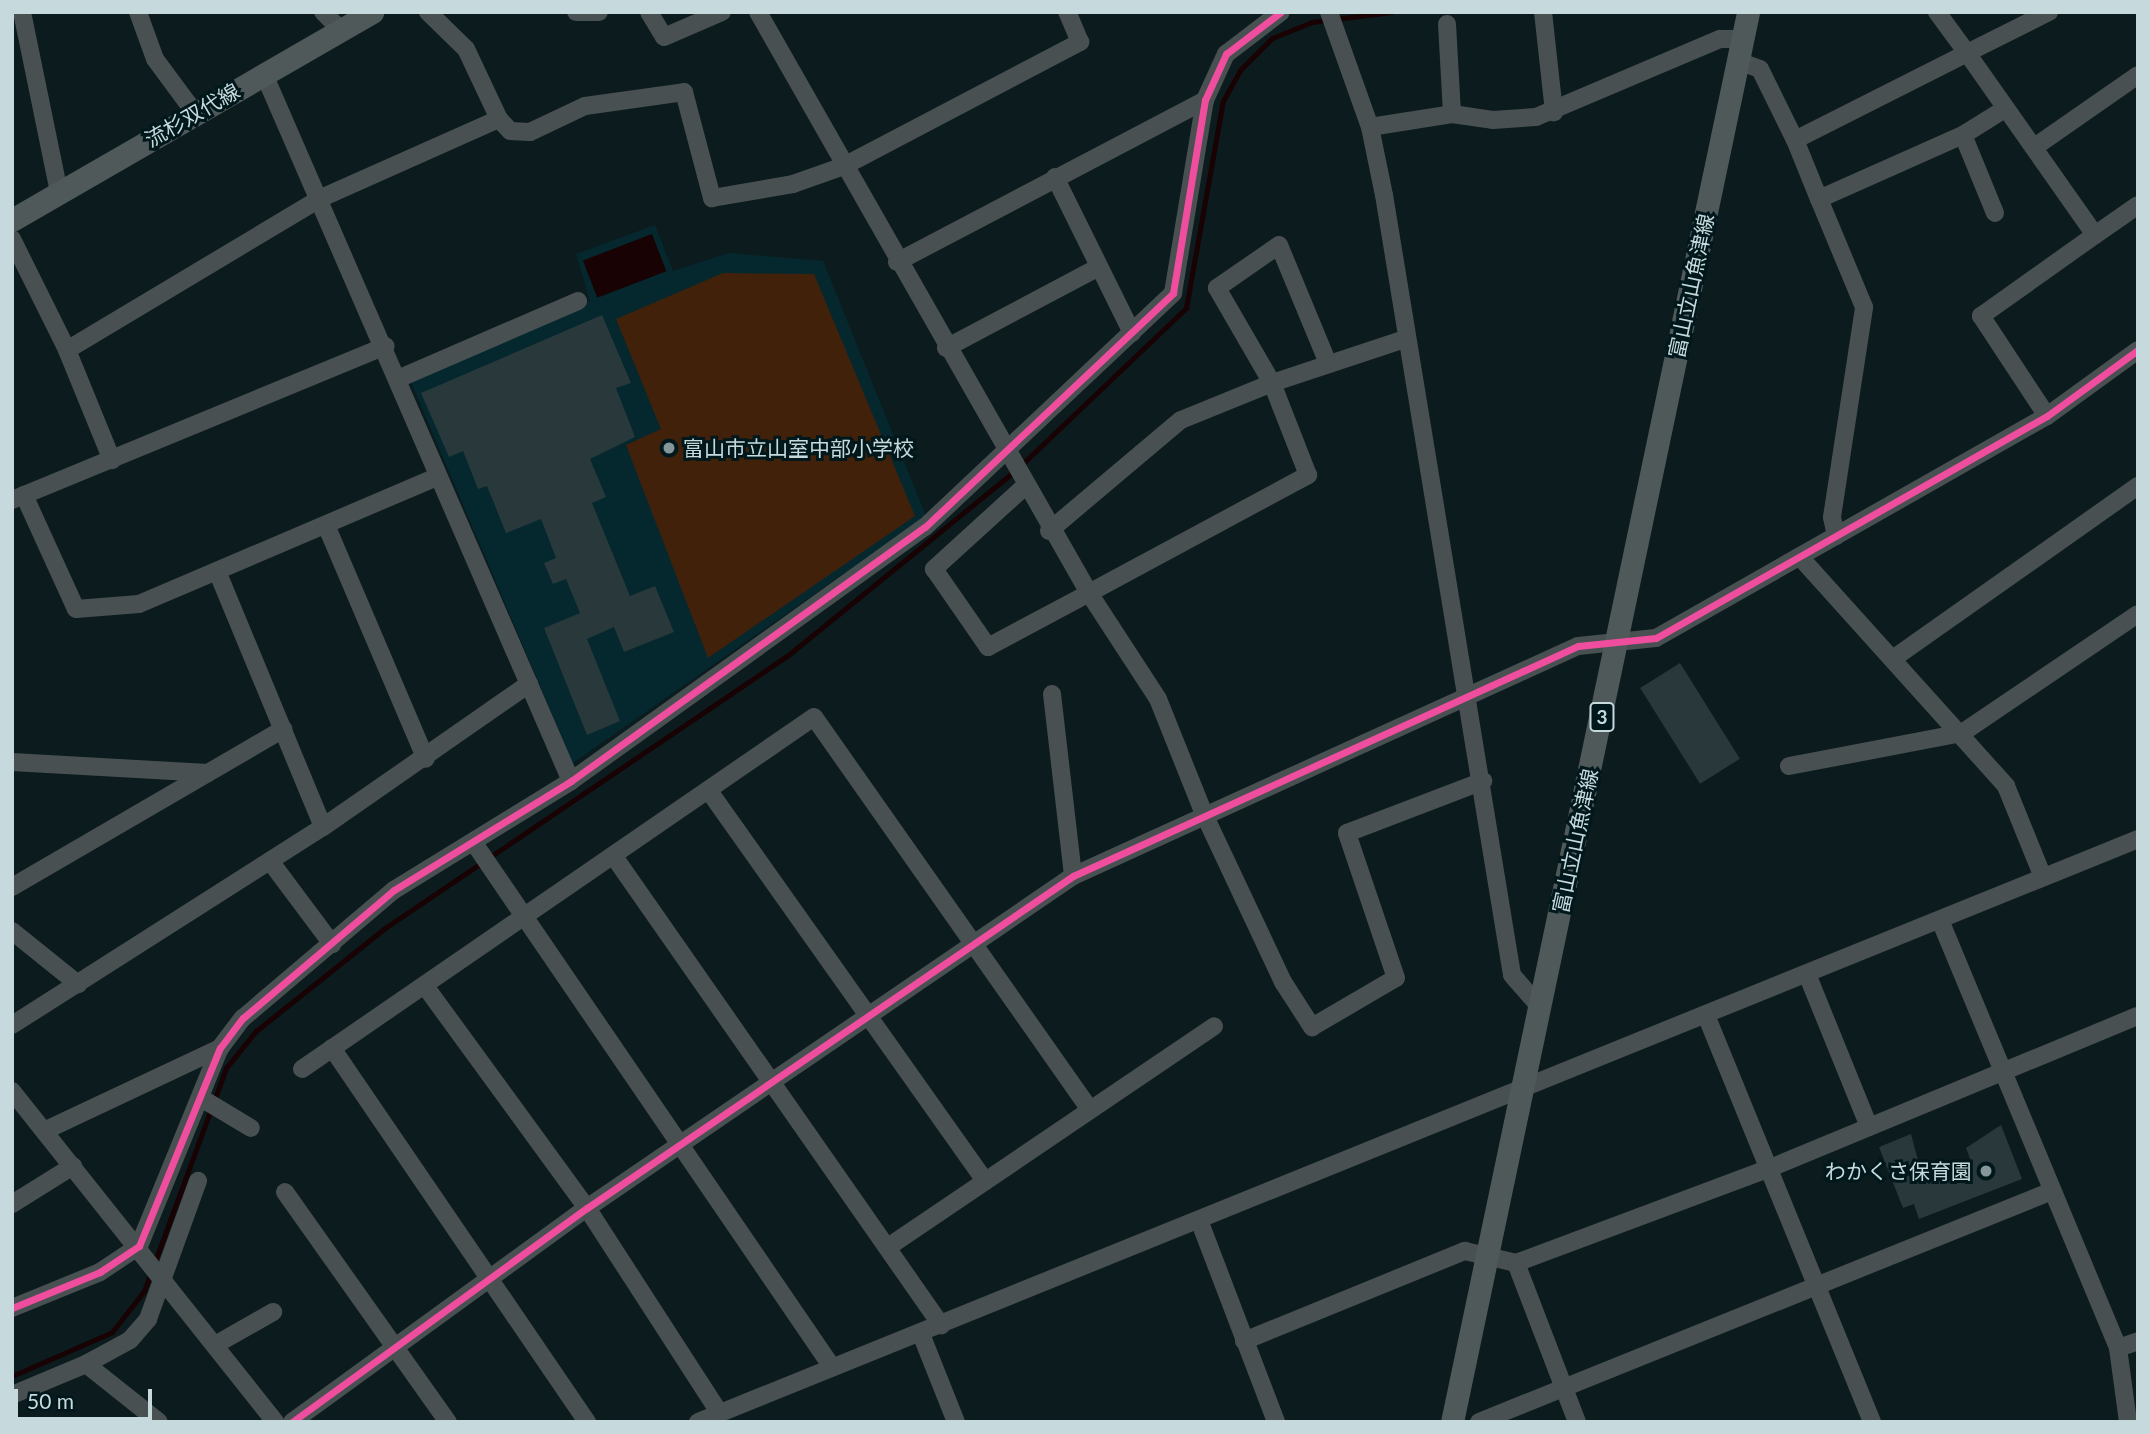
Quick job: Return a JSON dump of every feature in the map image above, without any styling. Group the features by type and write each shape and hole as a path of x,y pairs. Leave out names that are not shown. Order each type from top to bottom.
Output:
{"main road":[{"name":"流杉双代線","path":"12,220 372,12"},
{"name":"富山立山魚津線","path":"1452,1422 1748,12"}],"street":[{"path":"22,12 59,192"},
{"path":"138,12 155,59 195,113"},
{"path":"323,12 341,30"},
{"path":"428,12 466,49 499,119 510,131 530,132 585,106 684,92 712,198 793,184 844,166 1080,42 1067,12"},
{"path":"576,12 598,12"},
{"path":"649,12 664,37 722,12"},
{"path":"758,12 1049,531 1158,699 1204,814 1283,982 1312,1027 1396,978 1347,833 1483,781"},
{"path":"12,1308 100,1272 142,1251 203,1099 220,1048 243,1018 394,890 476,845 571,781 925,527 1007,457 1173,293 1205,100 1226,54 1281,12"},
{"path":"1329,12 1370,127 1405,339 1471,695 1512,975 1539,1006"},
{"path":"1937,12 2003,110 2036,146 2095,235"},
{"path":"1795,139 2049,12"},
{"path":"1543,13 1554,112"},
{"path":"1447,24 1451,114"},
{"path":"1370,127 1451,114 1493,120 1554,112 1720,39 1740,50 1760,69 1795,139 1864,307 1832,517 1836,536"},
{"path":"264,74 400,378 437,477 571,781"},
{"path":"2036,146 2138,75"},
{"path":"897,262 1205,100"},
{"path":"1819,199 1963,135 2003,110"},
{"path":"67,350 319,199 499,119"},
{"path":"1963,135 1995,213"},
{"path":"1055,177 1132,333"},
{"path":"2047,416 1981,316 2138,205"},
{"path":"12,239 67,350 112,460"},
{"path":"1022,484 934,569 988,647 1308,475 1272,383 1217,288 1279,245 1327,361"},
{"path":"946,348 1099,267"},
{"path":"400,378 578,301"},
{"path":"1049,531 1181,419 1327,361 1405,339"},
{"path":"385,346 18,498 76,609 139,604 437,477"},
{"path":"292,1422 587,1208 775,1085 872,1014 974,947 1073,876 1204,814 1578,646 1618,640 1656,639 2047,416 2138,350"},
{"path":"1894,658 2138,486"},
{"path":"326,525 426,759"},
{"path":"1800,557 1962,733 2006,786 2043,877"},
{"path":"217,571 323,827"},
{"path":"1789,766 1962,733 2138,614"},
{"path":"12,1026 426,759 528,684"},
{"path":"1052,694 1073,876"},
{"path":"302,1069 615,858 814,717 1090,1110"},
{"path":"12,887 283,730"},
{"path":"12,762 208,773"},
{"path":"709,791 872,1014 985,1181"},
{"path":"698,1422 921,1334 1071,1266 1199,1220 2138,839"},
{"path":"476,845 523,920 683,1146 832,1367"},
{"path":"615,858 891,1245 941,1325"},
{"path":"271,861 332,944"},
{"path":"1940,919 2118,1348 2128,1422"},
{"path":"12,931 78,984"},
{"path":"1807,974 1869,1127"},
{"path":"425,986 587,1208 719,1412"},
{"path":"1706,1014 1872,1422"},
{"path":"1244,1341 1465,1251 1486,1260 1516,1264 1768,1169 2138,1016"},
{"path":"891,1245 1214,1026"},
{"path":"44,1131 220,1048"},
{"path":"332,1048 587,1422"},
{"path":"12,1091 142,1251 275,1422"},
{"path":"203,1099 251,1128"},
{"path":"12,1204 73,1166"},
{"path":"12,1395 86,1364 130,1340 163,1279 198,1181"},
{"path":"1479,1422 1564,1391 2052,1191"},
{"path":"285,1192 448,1422"},
{"path":"1199,1220 1276,1422"},
{"path":"1516,1264 1577,1422"},
{"path":"215,1345 273,1312"},
{"path":"921,1334 956,1422"},
{"path":"2118,1348 2138,1341"},
{"path":"86,1364 159,1422"}],"shaded area":[{"name":"富山市立山室中部小学校","path":"655,225 673,271 729,253 823,261 926,516 573,763 410,380 590,301 576,254"},
{"path":"652,234 666,271 597,298 583,261"},
{"path":"723,273 814,274 915,516 708,658 626,445 661,429 616,319"}],"building":[{"path":"602,315 631,383 616,388 635,437 590,459 606,497 592,503 630,596 655,586 674,632 624,652 614,627 587,639 620,721 587,735 544,628 580,613 566,579 553,584 544,563 556,558 541,519 506,533 487,486 478,489 463,451 449,457 421,393"},
{"path":"1680,663 1740,759 1700,784 1640,688"},
{"name":"わかくさ保育園","path":"2001,1125 2022,1179 1919,1219 1914,1204 1903,1208 1879,1147 1911,1134 1924,1183 1972,1164 1966,1148"}],"waterway":[{"path":"12,1376 112,1332 144,1291 226,1068 256,1031 385,928 787,656 1018,468 1186,308 1223,101 1240,70 1272,38 1312,22 1391,12"}],"cycle path":[{"path":"12,1308 100,1272 139,1246 220,1048 243,1018 394,890 571,781 925,527 1173,293 1205,100 1226,54 1281,12"},
{"path":"292,1422 587,1208 1073,876 1578,646 1656,638 2047,416 2138,350"}],"place":[{"name":"富山市立山室中部小学校","path":"669,448"},
{"name":"わかくさ保育園","path":"1986,1171"}]}
